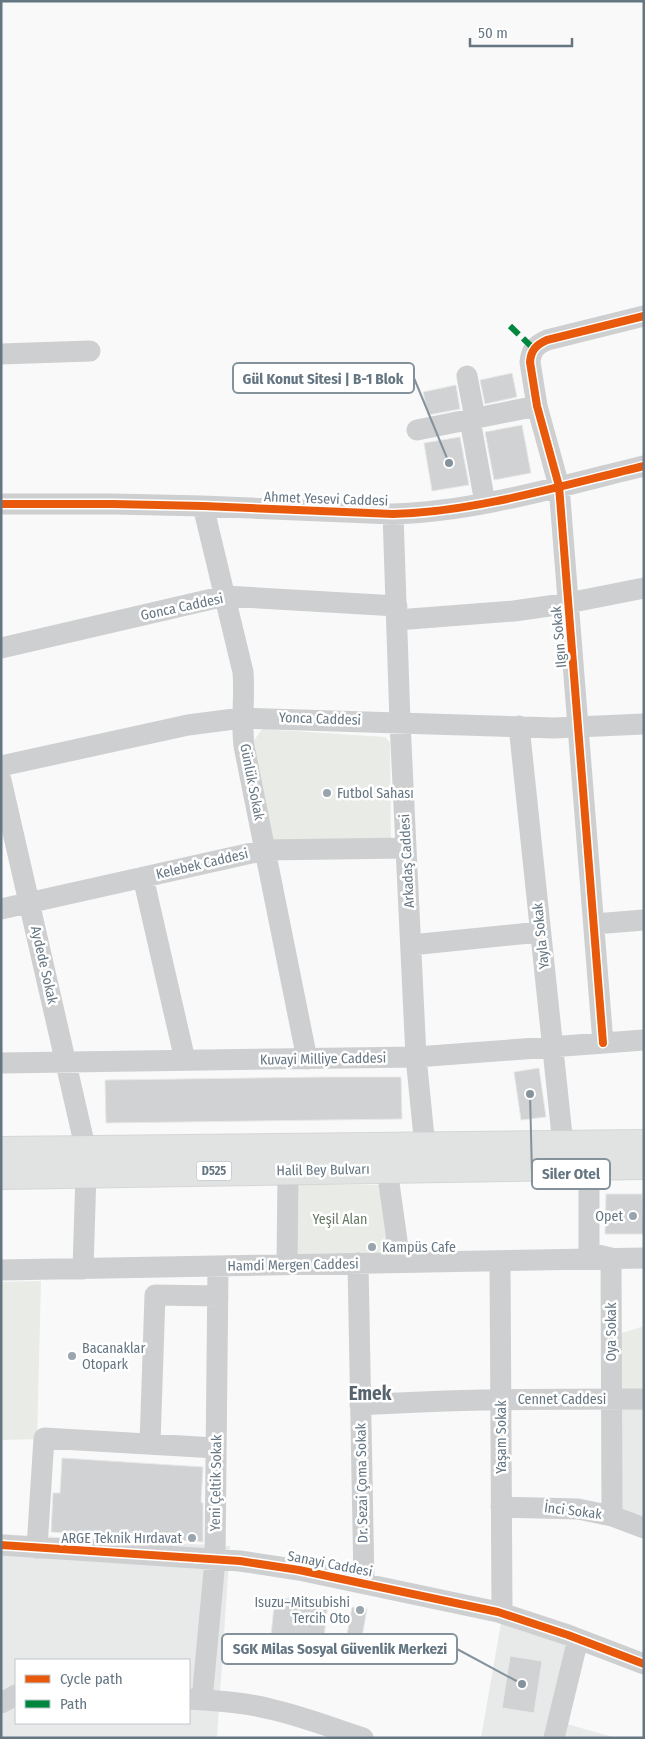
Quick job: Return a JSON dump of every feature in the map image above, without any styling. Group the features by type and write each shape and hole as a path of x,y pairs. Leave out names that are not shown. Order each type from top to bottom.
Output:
{"highway":[{"name":"Halil Bey Bulvarı","path":"1,1175 86,1162 425,1147 644,1144"},
{"name":"Halil Bey Bulvarı","path":"1,1151 86,1162 288,1170 644,1165"}],"street":[{"name":"Ilgın Sokak","path":"603,1043 559,486 537,406 530,355 539,344 564,335 644,316"},
{"path":"1,354 90,351"},
{"path":"467,376 485,503"},
{"path":"417,430 537,406"},
{"name":"Ahmet Yesevi Caddesi","path":"1,504 113,504 393,514 423,513 485,503 644,466"},
{"name":"Günlük Sokak","path":"203,506 244,672 242,718 244,746 307,1059"},
{"name":"Arkadaş Caddesi","path":"393,514 410,945 416,1057 425,1147"},
{"name":"Gonca Caddesi","path":"1,648 225,596 397,613 514,611 644,588"},
{"name":"Yonca Caddesi","path":"1,766 188,725 242,718 578,727 644,724"},
{"name":"Yayla Sokak","path":"519,726 563,1145"},
{"name":"Aydede Sokak","path":"1,780 66,1062 86,1162 83,1269"},
{"name":"Kelebek Caddesi","path":"1,909 265,850 406,848"},
{"path":"143,877 185,1060"},
{"path":"594,924 644,920"},
{"path":"410,945 540,932"},
{"name":"Kuvayi Milliye Caddesi","path":"1,1063 416,1057 644,1040"},
{"path":"589,1166 589,1253 611,1258"},
{"path":"387,1169 400,1262"},
{"path":"287,1265 288,1170"},
{"name":"Oya Sokak","path":"611,1258 612,1516"},
{"name":"Hamdi Mergen Caddesi","path":"1,1270 644,1258"},
{"name":"Yaşam Sokak","path":"500,1260 502,1613"},
{"name":"Dr. Sezai Çoma Sokak","path":"358,1263 364,1583"},
{"name":"Yeni Çeltik Sokak","path":"196,1699 215,1560 218,1266"},
{"path":"150,1444 156,1295 218,1296"},
{"name":"Cennet Caddesi","path":"360,1405 500,1399 644,1399"},
{"path":"37,1548 44,1438 216,1448"},
{"name":"İnci Sokak","path":"501,1507 565,1507 612,1516 644,1528"},
{"name":"Sanayi Caddesi","path":"1,1545 264,1564 364,1583 502,1613 644,1664"},
{"path":"554,1738 578,1639"},
{"path":"1,1704 15,1696"},
{"path":"196,1699 245,1704 270,1709 313,1720 363,1738"}],"shaded area":[{"path":"618,1406 644,1406 644,1521 619,1511"},
{"path":"1,1534 230,1546 217,1737 1,1738"},
{"path":"501,1623 568,1645 547,1738 481,1738"},
{"path":"567,1724 616,1738 563,1738"}],"green space":[{"name":"Futbol Sahası","path":"262,729 385,737 390,743 391,844 273,845 253,742"},
{"name":"Yeşil Alan","path":"294,1185 382,1185 390,1252 294,1254"},
{"path":"41,1281 37,1439 1,1440 1,1282"},
{"path":"644,1326 644,1390 619,1390 619,1334"}],"building":[{"path":"512,373 517,397 485,404 480,380"},
{"path":"456,385 460,409 428,415 423,392"},
{"path":"522,425 531,473 494,480 485,432"},
{"path":"460,437 469,485 432,491 424,443"},
{"path":"539,1068 546,1117 521,1120 514,1072"},
{"path":"401,1077 402,1119 106,1123 105,1080"},
{"path":"606,1194 642,1194 644,1234 605,1234"},
{"path":"62,1458 203,1467 201,1502 203,1503 203,1542 51,1532 53,1493 60,1493"},
{"path":"275,1597 328,1603 324,1637 312,1635 310,1645 293,1642 293,1638 271,1635"},
{"path":"352,1607 367,1609 359,1654 344,1651"},
{"path":"510,1656 542,1661 534,1713 502,1708"}],"marked path":[{"path":"510,326 534,349"}],"cycle path":[{"path":"603,1043 559,486 537,406 530,362 535,348 547,340 644,316"},
{"path":"1,504 203,506 393,514 424,512 487,503 644,466"},
{"path":"1,1545 240,1561 299,1570 498,1612 568,1635 644,1664"}],"place":[{"name":"Gül Konut Sitesi | B-1 Blok","path":"449,463"},
{"name":"Futbol Sahası","path":"327,793"},
{"name":"Siler Otel","path":"530,1094"},
{"name":"Opet","path":"633,1216"},
{"name":"Kampüs Cafe","path":"372,1247"},
{"name":"Bacanaklar Otopark","path":"72,1356"},
{"name":"ARGE Teknik Hırdavat","path":"192,1538"},
{"name":"Isuzu–Mitsubishi Tercih Oto","path":"360,1610"},
{"name":"SGK Milas Sosyal Güvenlik Merkezi","path":"522,1684"}],"district":[{"name":"Emek","path":"370,1393"}]}
